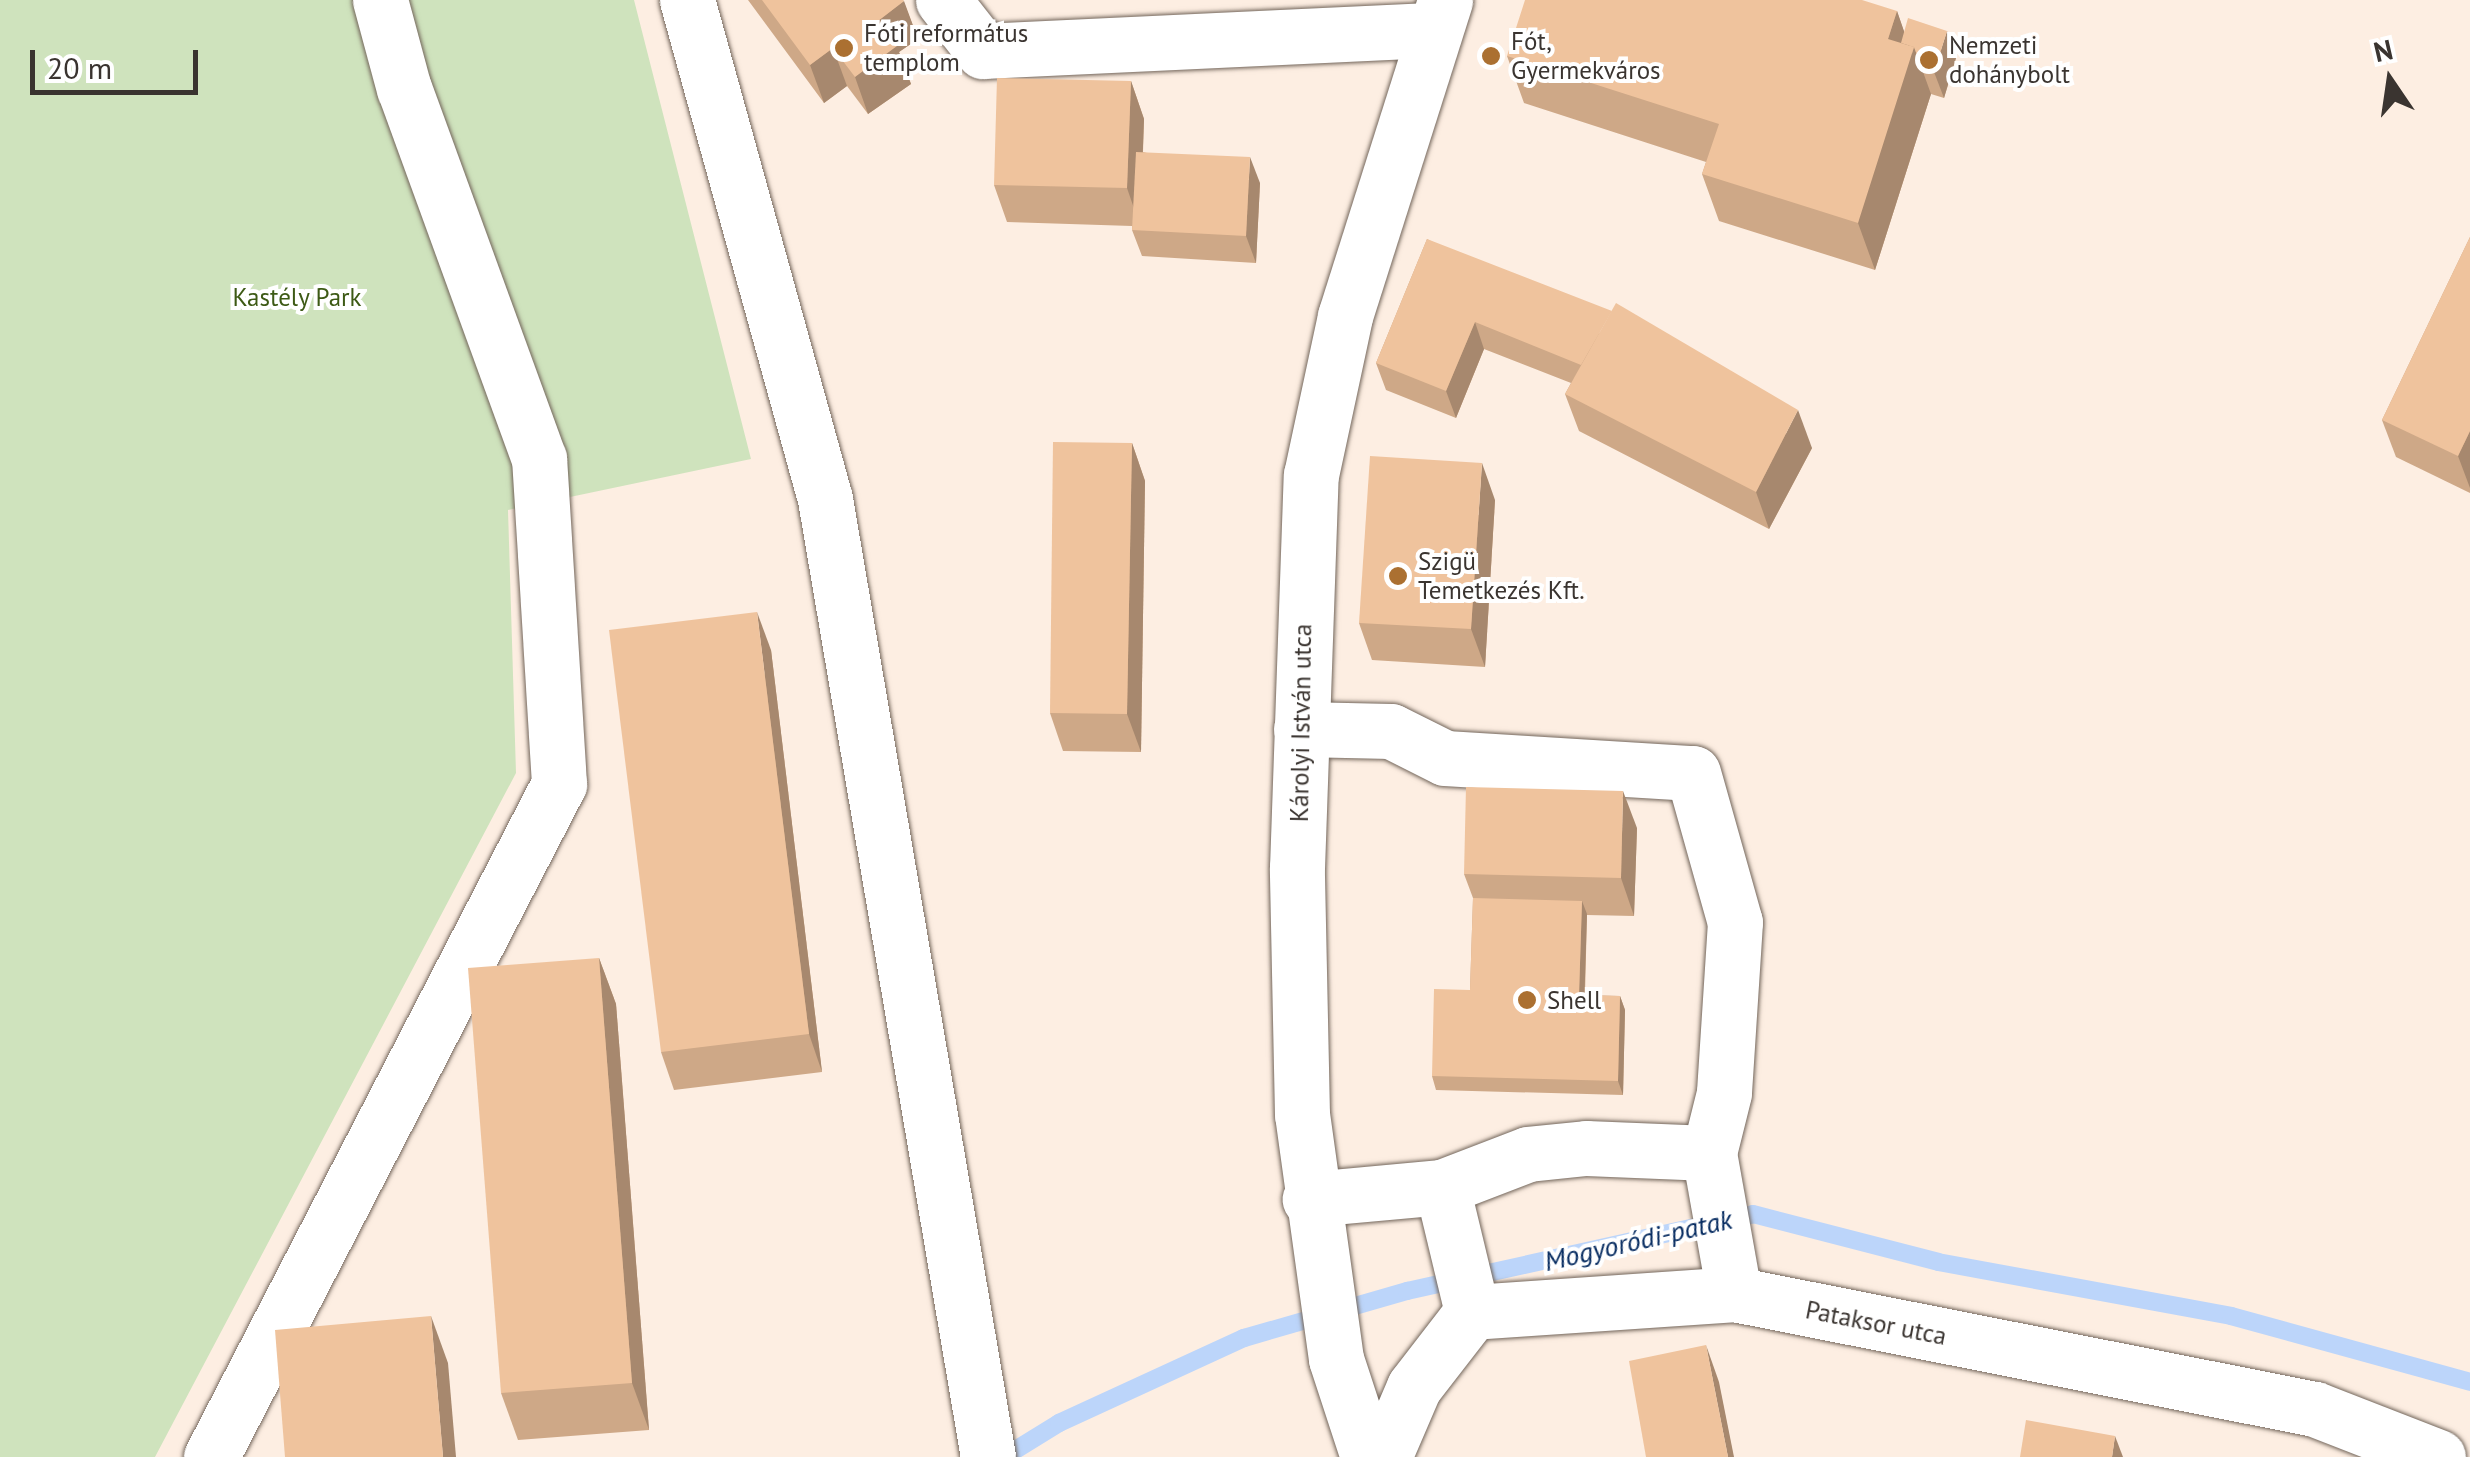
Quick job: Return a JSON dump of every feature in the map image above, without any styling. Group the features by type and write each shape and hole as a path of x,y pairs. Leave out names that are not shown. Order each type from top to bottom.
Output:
{"main road":[{"path":"212,1457 559,784 539,459 404,89 380,0"},
{"path":"687,0 825,499 986,1441"},
{"path":"943,0 983,50 1440,15"},
{"name":"Károlyi István utca","path":"1368,1457 1335,1351 1310,1199 1298,944 1311,475 1345,316 1440,15"},
{"path":"1302,729 1390,731 1445,758 1693,773 1735,922 1724,1093 1712,1170 1730,1276"},
{"path":"1310,1199 1448,1211 1528,1154 1586,1148 1712,1170"},
{"path":"1384,1457 1414,1388 1470,1304 1448,1211"},
{"name":"Pataksor utca","path":"1470,1304 1730,1276 2315,1409 2438,1457"}],"green space":[{"name":"Kastély Park","path":"0,0 634,0 751,459 508,510 516,773 155,1457 0,1457"}],"building":[{"path":"762,0 903,0 878,21 897,46 855,77 833,48 810,65"},
{"path":"1525,0 1862,0 1897,11 1888,39 1914,47 1858,223 1702,174 1719,124 1507,56"},
{"path":"1908,18 1947,31 1934,72 1922,68 1914,47 1901,43"},
{"path":"997,78 1131,81 1127,188 994,185"},
{"path":"1136,152 1250,157 1246,236 1132,230"},
{"path":"2470,237 2470,431 2458,456 2382,420"},
{"path":"1427,239 1612,311 1581,365 1475,322 1446,391 1376,363"},
{"path":"1616,303 1798,410 1756,492 1565,394"},
{"path":"1053,442 1132,443 1127,714 1050,713"},
{"path":"1370,456 1482,463 1471,629 1359,623"},
{"path":"757,612 809,1034 661,1052 609,630"},
{"path":"1466,787 1623,791 1621,878 1464,874"},
{"path":"1473,898 1582,901 1579,995 1620,996 1618,1081 1432,1076 1434,989 1470,990"},
{"path":"599,958 632,1383 501,1393 468,968"},
{"path":"431,1316 443,1457 285,1457 275,1330"},
{"path":"1706,1345 1728,1457 1646,1457 1629,1361"},
{"path":"2026,1420 2115,1436 2112,1457 2020,1457"}],"waterway":[{"name":"Mogyoródi-patak","path":"1004,1457 1059,1423 1244,1338 1407,1291 1753,1214 1938,1262 2231,1316 2470,1382"}],"place":[{"name":"Fóti református templom","path":"844,48"},
{"name":"Fót, Gyermekváros","path":"1491,56"},
{"name":"Nemzeti dohánybolt","path":"1929,60"},
{"name":"Szigü Temetkezés Kft.","path":"1398,576"},
{"name":"Shell","path":"1527,1000"}]}
